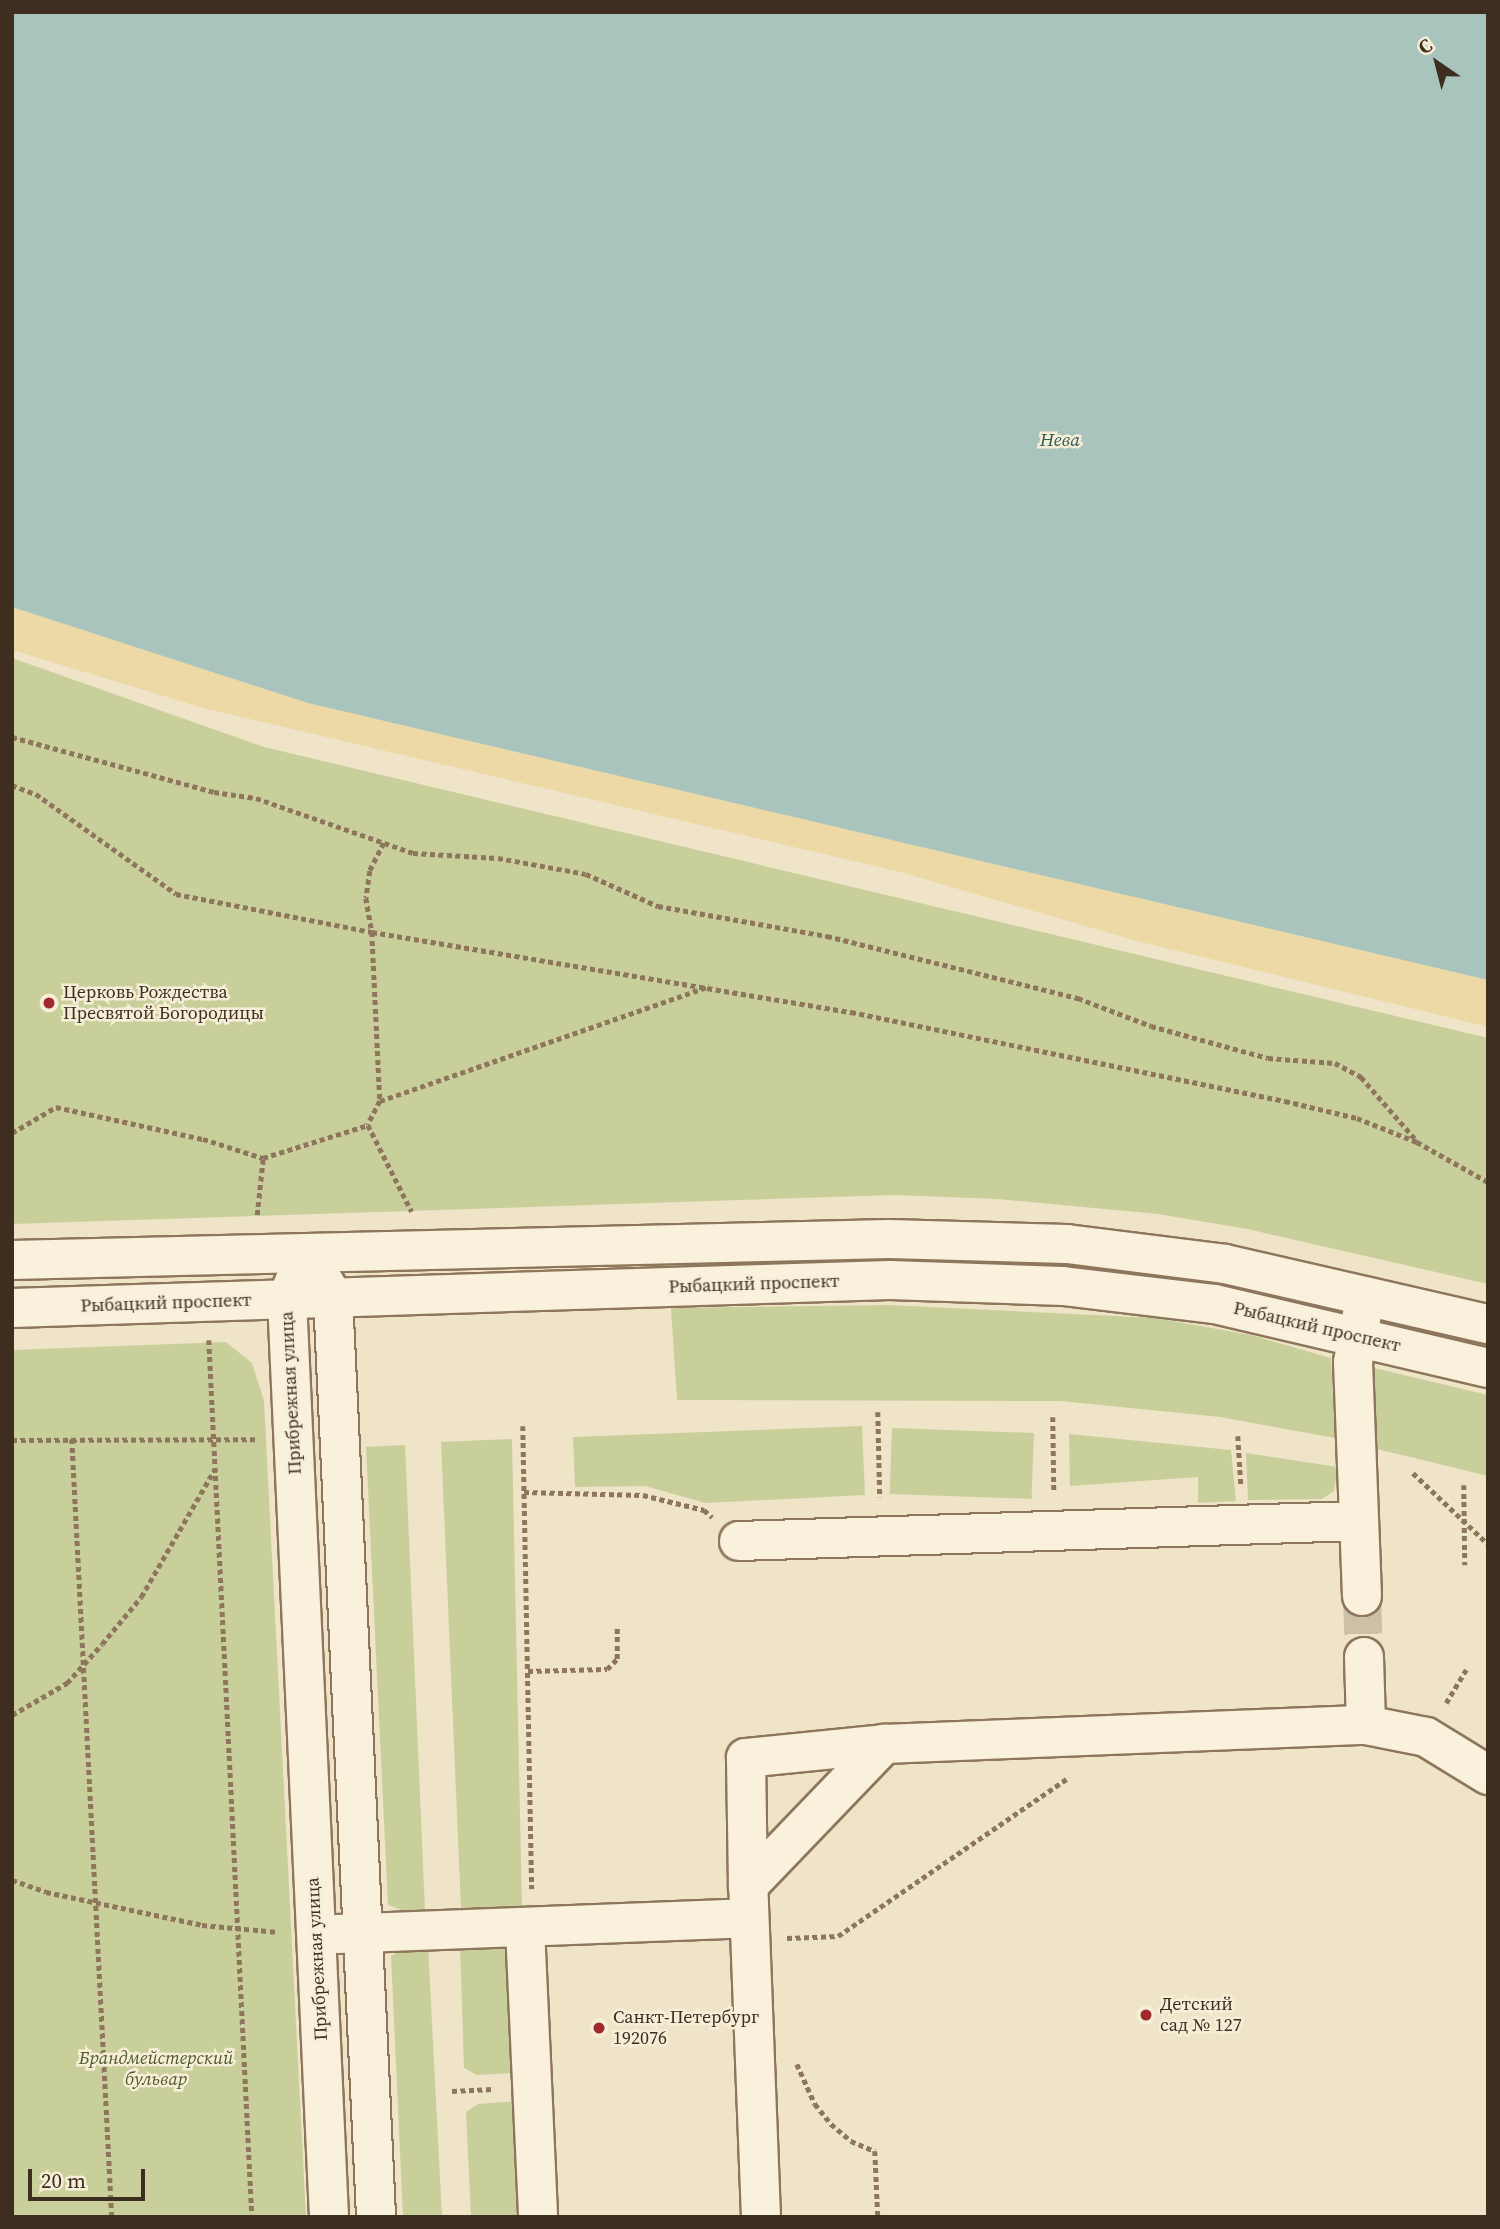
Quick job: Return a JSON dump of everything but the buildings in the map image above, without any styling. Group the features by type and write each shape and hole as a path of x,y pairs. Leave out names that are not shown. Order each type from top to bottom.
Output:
{"street":[{"path":"12,1260 889,1239 1067,1244 1225,1264 1367,1294 1488,1324"},
{"path":"307,1252 333,1297 376,2217"},
{"name":"Прибрежная улица","path":"307,1252 287,1299 304,1934 330,2217"},
{"name":"Рыбацкий проспект","path":"12,1308 890,1280 1063,1286 1215,1304 1357,1334 1488,1368"},
{"path":"1362,1596 1353,1362 1367,1294"},
{"path":"739,1541 1358,1521"},
{"path":"1364,1657 1366,1725"},
{"path":"761,2217 748,1914 746,1758 884,1744 1366,1725 1426,1737 1488,1775"},
{"path":"304,1934 525,1928 748,1914 884,1744"},
{"path":"525,1928 538,2217"}],"path":[{"path":"12,737 214,792 256,799 432,857 498,858 586,874 658,906 827,936 1078,998 1152,1026 1268,1058 1335,1063 1361,1077 1418,1142"},
{"path":"12,785 36,794 176,894 372,933 710,986 1285,1101 1357,1118 1418,1142 1488,1182"},
{"path":"12,1133 56,1107 203,1139 263,1158 368,1125 380,1101 372,933 366,898 370,871 384,842"},
{"path":"380,1101 710,986"},
{"path":"368,1125 415,1218"},
{"path":"256,1223 263,1158"},
{"path":"1477,1174 1488,1174"},
{"path":"209,1331 252,2217"},
{"path":"878,1412 882,1536"},
{"path":"1053,1417 1054,1531"},
{"path":"523,1426 532,1900 525,1928"},
{"path":"1238,1436 1243,1525"},
{"path":"72,1439 111,2217"},
{"path":"12,1440 264,1439"},
{"path":"12,1715 67,1683 141,1597 217,1467"},
{"path":"1412,1473 1488,1544"},
{"path":"1464,1485 1465,1565"},
{"path":"524,1492 643,1495 704,1510 739,1541"},
{"path":"527,1671 607,1669 617,1659 617,1625"},
{"path":"748,1914 788,1937 838,1936 1077,1772"},
{"path":"12,1880 96,1902 239,1930 304,1934"},
{"path":"788,1937 789,1951"},
{"path":"796,2060 801,2080 831,2124 851,2141 875,2151 878,2217"}],"green space":[{"path":"12,658 264,747 1488,1038 1488,1284 1247,1229 1158,1214 997,1199 895,1195 12,1224"},
{"path":"889,1305 1156,1318 1251,1335 1331,1358 1335,1438 1220,1417 1060,1401 677,1400 671,1308"},
{"name":"Брандмейстерский бульвар","path":"226,1342 252,1363 264,1401 306,2217 12,2217 12,1350"},
{"path":"1370,1367 1488,1395 1488,1476 1373,1448"},
{"path":"862,1426 865,1495 705,1503 645,1486 575,1487 573,1437"},
{"path":"892,1428 1034,1433 1032,1499 890,1494"},
{"path":"1069,1434 1231,1450 1236,1501 1198,1503 1198,1477 1070,1486"},
{"path":"512,1439 522,1907 461,1909 441,1442"},
{"path":"405,1445 425,1911 404,1911 388,1905 366,1447"},
{"path":"1246,1453 1338,1467 1334,1491 1322,1499 1248,1500"},
{"path":"428,1945 442,2217 403,2217 391,1956 405,1948"},
{"path":"460,1945 504,1946 509,1952 514,2073 477,2075 464,2068"},
{"path":"516,2101 521,2217 471,2217 466,2112 478,2104"}],"sand":[{"path":"12,607 308,703 1488,980 1488,1027 1133,940 900,872 203,708 12,650"}],"water":[{"name":"Нева","path":"12,12 1488,12 1488,980 308,703 12,607"}],"tunnel":[{"path":"1362,1596 1364,1657"}],"place":[{"name":"Церковь Рождества Пресвятой Богородицы","path":"49,1003"},
{"name":"Детский сад № 127","path":"1146,2015"},
{"name":"Санкт-Петербург 192076","path":"599,2028"}]}
